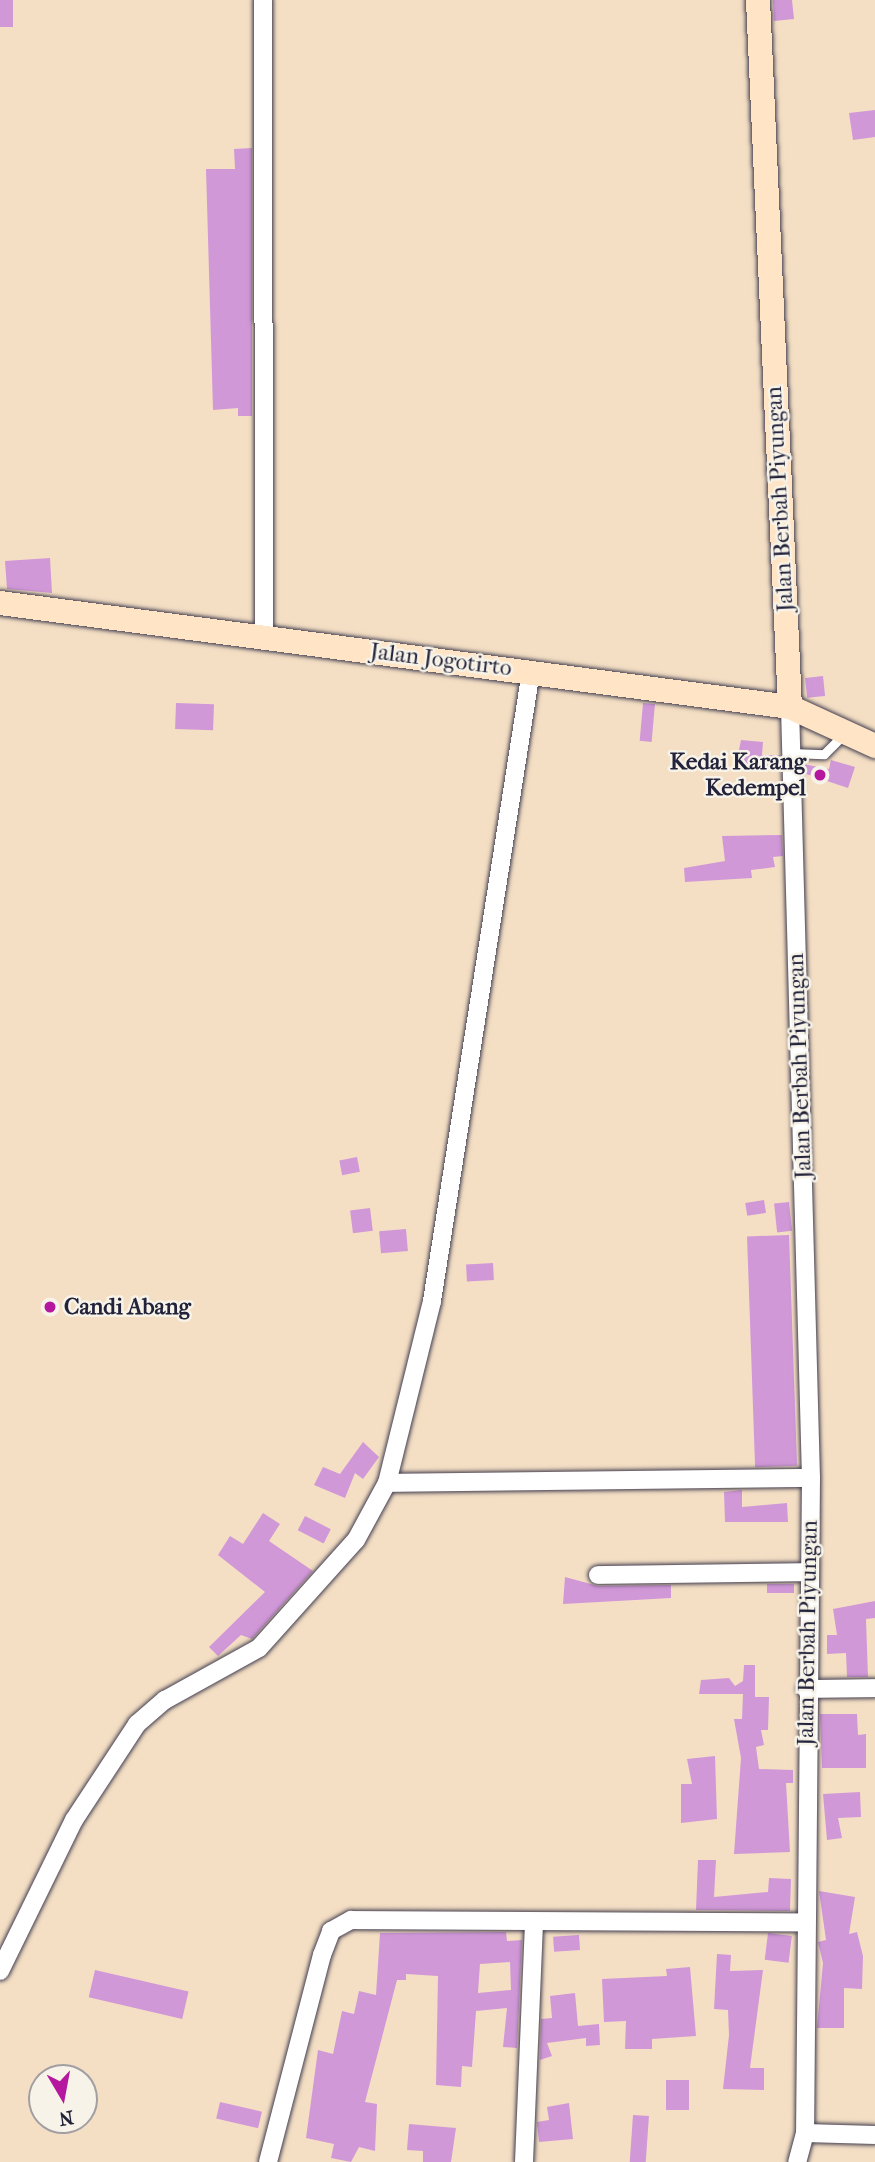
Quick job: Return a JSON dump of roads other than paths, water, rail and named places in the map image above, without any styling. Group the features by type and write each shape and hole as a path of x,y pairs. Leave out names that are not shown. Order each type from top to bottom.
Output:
{"street":[{"path":"264,0 264,635"},
{"name":"Jalan Berbah Piyungan","path":"758,0 790,707 811,1478 806,1689 805,2133 797,2162"},
{"name":"Jalan Jogotirto","path":"0,603 264,635 790,707 875,746"},
{"path":"0,1971 74,1820 137,1724 164,1700 258,1648 356,1540 387,1483 432,1301 531,671"},
{"path":"387,1483 811,1478"},
{"path":"598,1575 809,1572"},
{"path":"806,1689 875,1688"},
{"path":"268,2162 331,1931 351,1920 376,1917 534,1924 805,1922"},
{"path":"524,2162 534,1924"},
{"path":"805,2133 875,2135"}],"lane":[{"path":"791,753 824,754 845,732"}],"place":[{"name":"Kedai Karang Kedempel","path":"820,775"},
{"name":"Candi Abang","path":"50,1307"}]}
